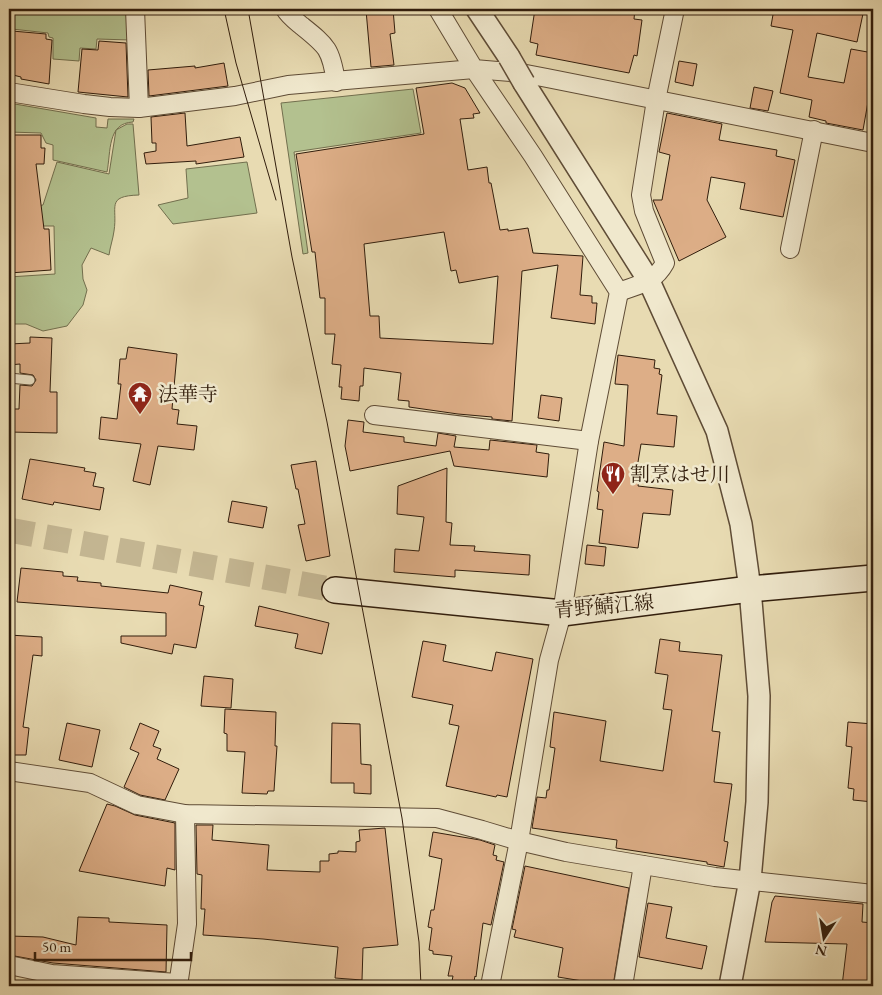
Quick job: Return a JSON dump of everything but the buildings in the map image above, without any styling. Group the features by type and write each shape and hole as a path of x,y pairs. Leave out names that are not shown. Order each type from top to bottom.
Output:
{"main road":[{"name":"青野鯖江線","path":"335,590 562,613 750,589 873,578"}],"street":[{"path":"135,9 139,108"},
{"path":"285,9 294,20 327,48 332,57 336,82"},
{"path":"438,9 474,69 533,156 619,292 590,441 562,613 549,660 519,841 490,986"},
{"path":"477,9 650,281 717,431 741,524 750,589 760,696 757,802 750,880 730,986"},
{"path":"619,292 650,281 659,273 665,263 641,202 641,195 673,9"},
{"path":"9,92 84,104 139,108 235,96 288,86 474,69 521,73 873,142"},
{"path":"790,249 814,130"},
{"path":"374,415 590,441"},
{"path":"9,771 90,782 137,805 185,814 437,818 566,852 715,877 873,894"},
{"path":"9,965 52,974 178,984 187,924 185,814"},
{"path":"623,986 643,865"}],"lane":[{"path":"9,378 30,380"}],"green space":[{"path":"13,9 129,9 131,40 97,39 96,49 80,48 79,61 53,59 53,38 49,37 48,33 12,29"},
{"path":"413,89 421,133 294,152 308,253 303,254 281,103"},
{"path":"9,103 96,118 96,127 107,128 108,119 134,119 133,122 119,127 114,133 107,172 53,160 53,145 46,143 41,133 9,132"},
{"path":"127,124 133,124 139,195 121,198 115,204 115,223 109,255 91,248 82,265 83,279 87,290 83,305 67,326 43,331 26,324 9,324 9,277 55,274 54,226 9,226 9,211 43,205 57,162 109,174 116,130"},
{"path":"247,162 257,213 173,224 158,205 188,198 186,169"}],"tunnel":[{"path":"9,530 335,590"}],"tram line":[{"path":"224,9 236,63 276,200"},
{"path":"248,9 292,257 327,422 402,818 419,942 421,986"}],"place":[{"name":"法華寺","path":"140,415"},
{"name":"割烹はせ川","path":"613,495"}]}
